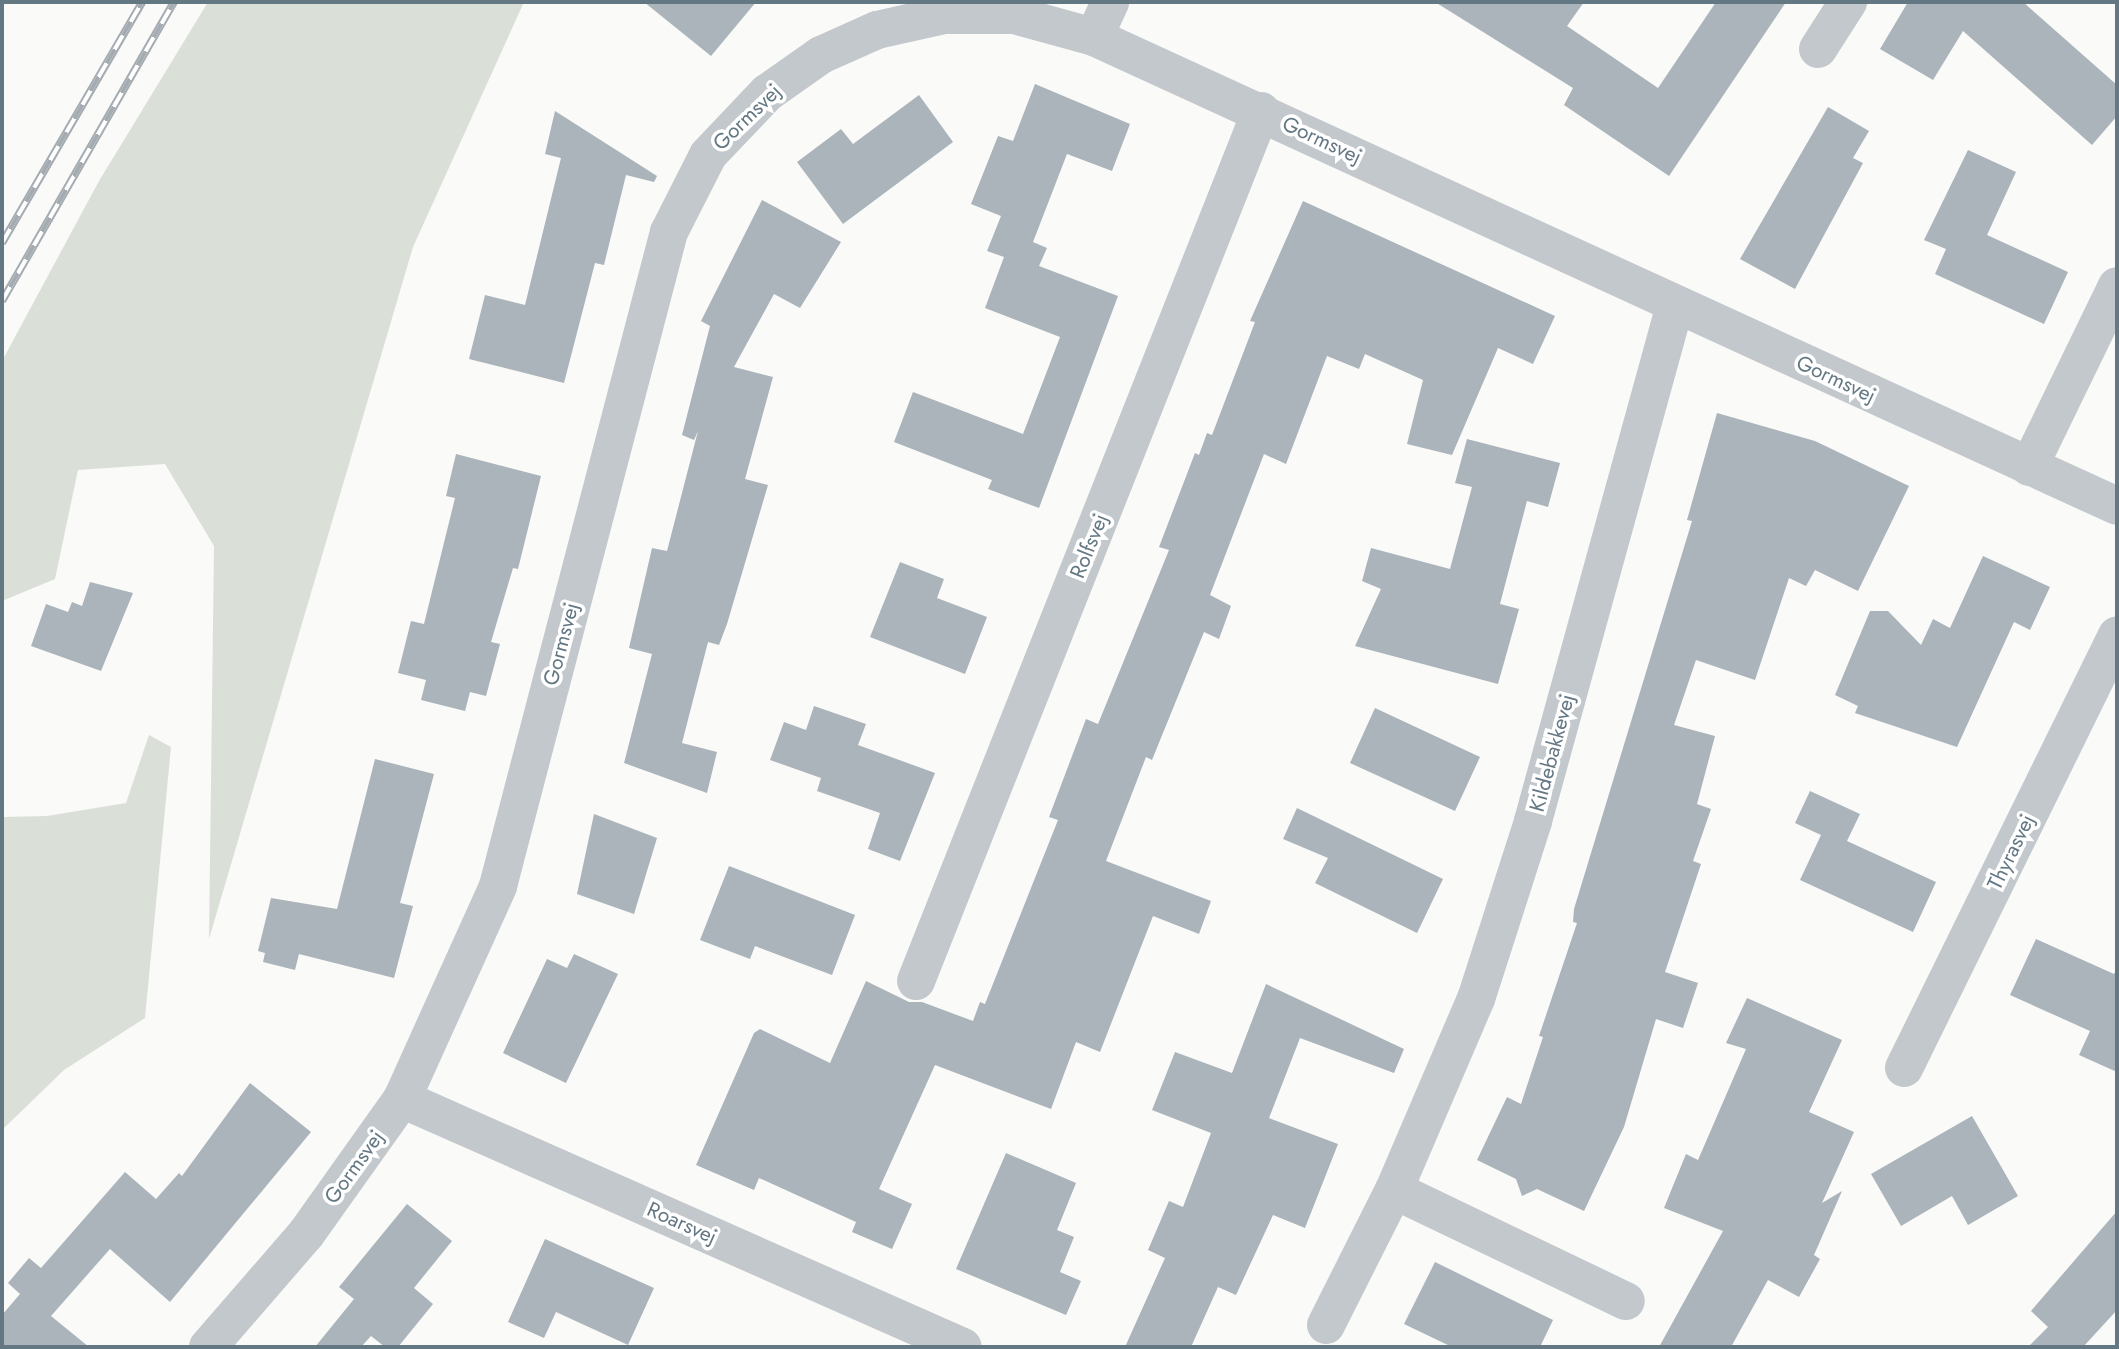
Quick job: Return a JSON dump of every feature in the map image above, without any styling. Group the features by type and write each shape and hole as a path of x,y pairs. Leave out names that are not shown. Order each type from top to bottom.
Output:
{"street":[{"path":"1094,37 1110,2"},
{"path":"1818,49 1848,2"},
{"name":"Gormsvej","path":"208,1347 306,1234 402,1099 498,886 669,232 708,155 767,93 821,55 877,30 944,15 1014,15 1094,37 1261,111 1675,305 2117,506"},
{"name":"Rolfsvej","path":"916,982 1261,111"},
{"path":"2029,467 2117,286"},
{"name":"Kildebakkevej","path":"1326,1325 1394,1191 1476,999 1533,821 1675,305"},
{"name":"Thyrasvej","path":"1905,1068 2117,636"},
{"name":"Roarsvej","path":"402,1099 963,1347"},
{"path":"1394,1191 1626,1301"}],"shaded area":[{"path":"208,2 524,2 413,247 209,939 214,546 165,464 78,470 55,579 2,601 2,361 99,181"},
{"path":"149,735 171,747 145,1018 64,1070 2,1130 2,817 47,816 126,803"}],"building":[{"path":"644,2 756,2 711,56"},
{"path":"1435,2 1584,2 1567,26 1658,88 1716,2 1786,2 1669,176 1564,105 1573,88"},
{"path":"1908,2 2023,2 2117,85 2117,116 2092,145 1963,31 1933,80 1880,49"},
{"path":"1035,84 1130,124 1112,171 1067,154 1033,242 1047,248 1039,266 1118,296 1039,508 988,489 992,480 894,442 913,392 1023,434 1060,337 985,308 1004,257 987,251 1001,216 971,204 998,136 1013,141"},
{"path":"919,95 953,142 843,224 797,162 841,129 853,144"},
{"path":"1828,107 1869,131 1853,158 1863,163 1795,289 1740,259"},
{"path":"555,111 657,176 654,182 626,175 604,265 595,263 564,383 469,359 485,295 525,305 561,158 545,154"},
{"path":"1968,150 2016,172 1987,235 2068,272 2044,324 1935,274 1946,249 1924,240"},
{"path":"762,200 841,242 800,308 774,294 734,367 773,377 745,479 768,485 719,645 708,642 682,743 717,752 707,793 624,763 652,654 629,648 652,548 667,551 698,431 694,440 682,435 710,326 701,321"},
{"path":"1303,201 1555,316 1533,364 1498,348 1452,455 1407,444 1423,380 1365,354 1359,369 1327,356 1286,464 1264,454 1210,595 1231,606 1219,639 1204,632 1152,760 1146,757 1106,861 1211,901 1199,934 1153,916 1100,1052 1076,1042 1051,1109 935,1065 879,1189 912,1204 892,1249 852,1232 856,1222 759,1178 754,1190 696,1165 754,1033 760,1029 830,1063 866,981 909,1002 922,1002 973,1021 980,1002 985,1004 1058,820 1049,817 1086,719 1098,724 1169,550 1159,547 1195,453 1199,455 1207,433 1212,435 1255,322 1250,321"},
{"path":"1717,413 1815,441 1909,486 1858,591 1815,570 1806,586 1789,578 1755,680 1696,660 1674,725 1715,736 1697,804 1711,809 1693,861 1701,864 1665,972 1698,983 1683,1028 1656,1019 1624,1127 1584,1211 1537,1189 1522,1196 1516,1179 1477,1160 1507,1097 1521,1104 1543,1037 1539,1036 1577,923 1573,922 1574,909 1692,521 1687,520"},
{"path":"1467,439 1560,463 1548,507 1527,501 1500,604 1519,609 1498,684 1355,646 1381,589 1362,581 1371,548 1450,569 1472,487 1455,483"},
{"path":"456,454 541,476 518,569 513,568 491,642 500,644 486,696 470,692 465,711 421,700 426,680 398,673 411,621 424,624 455,498 446,496"},
{"path":"1983,556 2050,587 2030,630 2014,622 1957,747 1855,713 1858,706 1835,695 1870,611 1888,611 1921,645 1933,619 1950,628"},
{"path":"900,562 944,579 937,598 987,617 965,674 870,637"},
{"path":"90,582 133,593 101,671 31,646 46,604 68,612 72,602 82,606"},
{"path":"814,706 866,724 858,745 935,773 900,861 868,849 880,813 817,791 821,778 770,760 784,722 806,730"},
{"path":"1375,708 1480,757 1455,811 1350,763"},
{"path":"375,759 434,774 400,903 413,906 394,978 299,954 295,970 263,962 265,953 258,951 271,898 337,909"},
{"path":"1810,791 1860,814 1847,841 1936,882 1913,932 1800,880 1821,835 1795,823"},
{"path":"1297,808 1443,879 1417,933 1315,883 1328,858 1283,839"},
{"path":"594,814 657,838 634,914 577,894"},
{"path":"729,866 855,915 832,975 755,946 750,959 700,940"},
{"path":"2036,939 2114,974 2117,968 2117,1072 2079,1055 2090,1031 2010,995"},
{"path":"574,954 618,974 566,1083 503,1053 547,959 567,968"},
{"path":"1266,984 1404,1049 1394,1073 1300,1038 1269,1118 1338,1144 1305,1228 1273,1215 1236,1295 1218,1287 1191,1347 1125,1347 1165,1258 1148,1250 1169,1201 1183,1207 1211,1133 1152,1110 1175,1052 1232,1073"},
{"path":"1747,998 1842,1040 1809,1112 1854,1132 1822,1203 1842,1191 1814,1255 1820,1259 1799,1297 1768,1280 1731,1347 1659,1347 1723,1231 1664,1208 1686,1154 1698,1160 1746,1049 1726,1043"},
{"path":"250,1083 311,1132 170,1302 110,1249 51,1316 89,1347 2,1347 2,1315 20,1294 8,1283 29,1258 41,1268 125,1172 156,1199 179,1173 182,1176"},
{"path":"1972,1116 2018,1196 1968,1225 1952,1196 1901,1226 1871,1174"},
{"path":"1006,1153 1076,1183 1057,1230 1074,1237 1060,1272 1081,1281 1066,1315 956,1269"},
{"path":"407,1204 452,1241 414,1288 433,1304 398,1347 385,1347 371,1336 361,1347 315,1347 354,1299 339,1287"},
{"path":"2117,1211 2117,1310 2083,1347 2028,1347 2048,1327 2031,1311"},
{"path":"545,1239 654,1288 628,1345 556,1312 544,1338 508,1322"},
{"path":"1435,1262 1553,1320 1540,1347 1452,1347 1404,1324"}],"railway":[{"path":"2,243 142,2"},
{"path":"2,301 174,2"}]}
